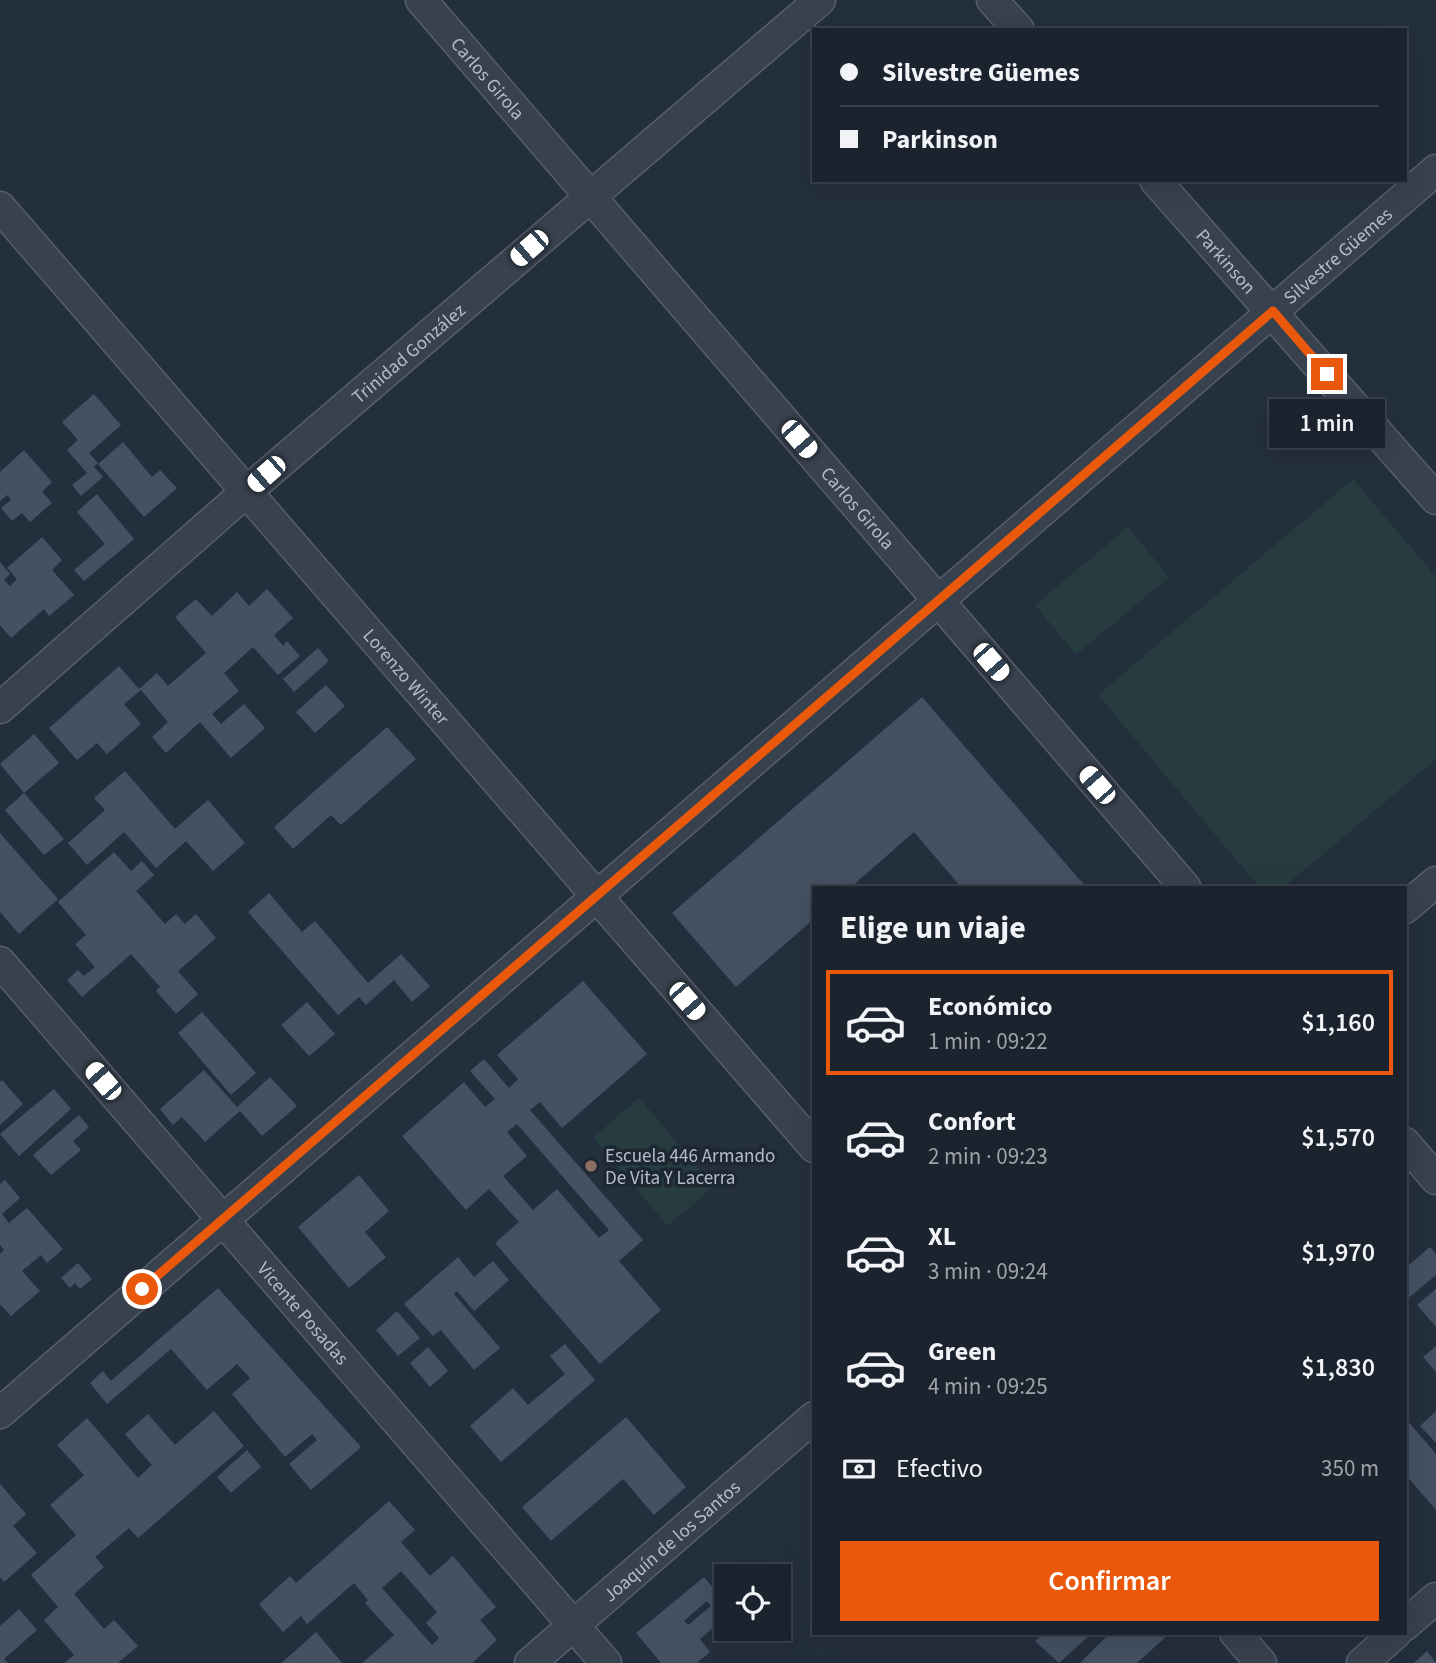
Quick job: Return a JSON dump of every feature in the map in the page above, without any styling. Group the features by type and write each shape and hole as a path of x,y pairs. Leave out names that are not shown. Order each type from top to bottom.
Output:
{"street":[{"name":"Carlos Girola","path":"421,0 1184,886"},
{"name":"Trinidad González","path":"0,708 246,492 820,0"},
{"path":"992,0 1017,28"},
{"name":"Silvestre Güemes","path":"0,1413 1436,170"},
{"name":"Parkinson","path":"1157,182 1436,499"},
{"name":"Lorenzo Winter","path":"0,207 812,1145"},
{"path":"1407,906 1436,882"},
{"name":"Vicente Posadas","path":"0,962 606,1663"},
{"path":"1407,1145 1436,1179"},
{"name":"Joaquín de los Santos","path":"530,1663 812,1419"},
{"path":"1407,1623 1436,1598"},
{"path":"1237,1635 1261,1663"},
{"path":"1362,1663 1394,1635"}],"green space":[{"path":"1353,479 1436,577 1436,759 1285,886 1258,886 1098,695"},
{"path":"1128,527 1169,577 1076,655 1035,605"},
{"path":"639,1098 714,1186 668,1226 593,1138"}],"building":[{"path":"94,394 121,425 89,453 98,463 94,467 103,477 81,496 72,485 87,473 67,450 78,440 62,422"},
{"path":"123,442 152,477 160,470 177,488 144,517 98,464"},
{"path":"24,450 52,482 42,492 52,503 30,522 22,513 12,521 1,508 11,500 7,495 0,501 0,472"},
{"path":"97,494 134,539 84,581 74,570 105,544 77,512"},
{"path":"42,537 62,560 52,570 74,595 49,616 44,609 11,638 0,625 0,562 10,574 4,580 10,586 17,579 7,568"},
{"path":"267,589 293,618 274,635 283,646 287,641 300,656 278,675 253,647 224,673 239,691 212,714 221,724 244,704 265,728 231,758 200,722 166,753 152,737 168,722 141,690 124,704 141,724 107,754 97,743 77,760 49,728 119,666 139,689 157,673 168,686 206,653 175,617 196,599 212,616 237,592 249,606"},
{"path":"318,648 329,661 294,692 283,679"},
{"path":"326,685 345,706 315,733 296,712"},
{"path":"922,697 1085,886 960,886 914,832 852,886 812,886 812,921 736,987 672,913"},
{"path":"387,727 416,759 341,825 331,815 293,849 274,827"},
{"path":"34,734 59,763 24,793 0,764"},
{"path":"125,771 175,829 208,800 245,843 213,871 186,841 156,868 124,832 87,865 68,843 105,810 94,798"},
{"path":"24,793 64,839 44,855 5,810"},
{"path":"0,833 58,899 19,934 0,912"},
{"path":"114,852 131,871 142,861 154,875 136,891 165,924 176,914 185,924 196,914 216,938 178,971 198,994 176,1014 156,991 160,987 131,954 82,997 67,980 78,970 84,976 95,967 75,944 86,935 58,902"},
{"path":"269,893 302,932 315,921 368,983 401,954 430,986 412,1002 394,980 366,1005 359,997 338,1015 248,912"},
{"path":"583,981 647,1054 562,1128 540,1102 530,1110 643,1240 619,1261 661,1310 600,1364 495,1243 519,1222 489,1189 466,1210 402,1136 464,1082 485,1107 495,1099 470,1071 484,1059 509,1088 518,1079 497,1055","holes":["517,1124 609,1230 599,1238 557,1189 533,1210 503,1176 527,1156 507,1132"]},
{"path":"307,1002 335,1034 309,1056 281,1025"},
{"path":"202,1012 256,1073 231,1095 178,1033"},
{"path":"204,1070 237,1107 270,1077 297,1106 262,1136 240,1111 205,1142 182,1117 173,1125 160,1109"},
{"path":"2,1080 23,1104 0,1125 0,1082"},
{"path":"54,1089 71,1109 19,1156 0,1134"},
{"path":"79,1115 89,1127 73,1141 81,1150 51,1175 33,1155"},
{"path":"359,1175 389,1211 365,1232 386,1257 349,1288 298,1227"},
{"path":"5,1180 20,1198 2,1214 9,1223 27,1208 63,1249 47,1263 41,1255 22,1271 40,1291 11,1316 0,1304 0,1254 4,1250 0,1245 0,1184"},
{"path":"1430,1247 1436,1254 1436,1275 1407,1299 1407,1266"},
{"path":"458,1257 474,1277 493,1261 509,1280 474,1311 457,1291 454,1294 500,1348 474,1370 441,1330 433,1336 404,1304"},
{"path":"78,1263 92,1279 80,1289 75,1283 70,1288 61,1278"},
{"path":"218,1288 361,1447 311,1490 289,1464 317,1440 312,1434 285,1457 232,1394 250,1378 237,1364 207,1390 171,1349 107,1404 90,1383 103,1371 111,1381"},
{"path":"1436,1289 1436,1327 1417,1305"},
{"path":"397,1311 420,1338 398,1356 376,1330"},
{"path":"565,1344 595,1380 501,1462 470,1426 513,1388 528,1405 565,1374 550,1356"},
{"path":"1436,1346 1436,1372 1423,1357"},
{"path":"428,1347 448,1371 430,1387 410,1363"},
{"path":"214,1411 244,1446 138,1538 129,1528 95,1557 104,1567 74,1594 104,1629 114,1620 138,1646 118,1663 65,1663 74,1655 44,1620 58,1607 31,1575 76,1535 50,1505 84,1475 57,1445 87,1418 138,1478 152,1465 125,1434 148,1414 175,1445"},
{"path":"1436,1411 1436,1443 1420,1426"},
{"path":"626,1417 686,1487 654,1515 623,1479 551,1541 522,1507"},
{"path":"1407,1420 1436,1454 1436,1510 1407,1476"},
{"path":"247,1450 261,1467 231,1493 217,1477"},
{"path":"0,1484 26,1514 13,1526 37,1553 4,1582 0,1577"},
{"path":"389,1501 415,1530 401,1542 430,1576 453,1556 496,1607 480,1620 497,1640 472,1663 362,1663 394,1635 365,1603 368,1600 354,1583 307,1624 301,1616 283,1632 259,1604 290,1576 296,1583","holes":["401,1571 437,1612 426,1623 439,1638 432,1645 382,1588"]},
{"path":"704,1577 714,1589 714,1627 700,1639 710,1652 697,1663 661,1663 636,1633","holes":["707,1601 711,1606 688,1625 684,1621"]},
{"path":"19,1609 37,1630 4,1659 8,1663 0,1663 0,1626"},
{"path":"316,1632 342,1663 281,1663 295,1651"},
{"path":"1042,1635 1090,1635 1059,1663 1035,1641"},
{"path":"1108,1635 1168,1635 1137,1663 1080,1663"},
{"path":"1427,1651 1436,1663 1414,1663"}],"place":[{"name":"Escuela 446 Armando De Vita Y Lacerra","path":"591,1166"}],"route":[{"path":"142,1289 1273,311 1327,374"}]}
